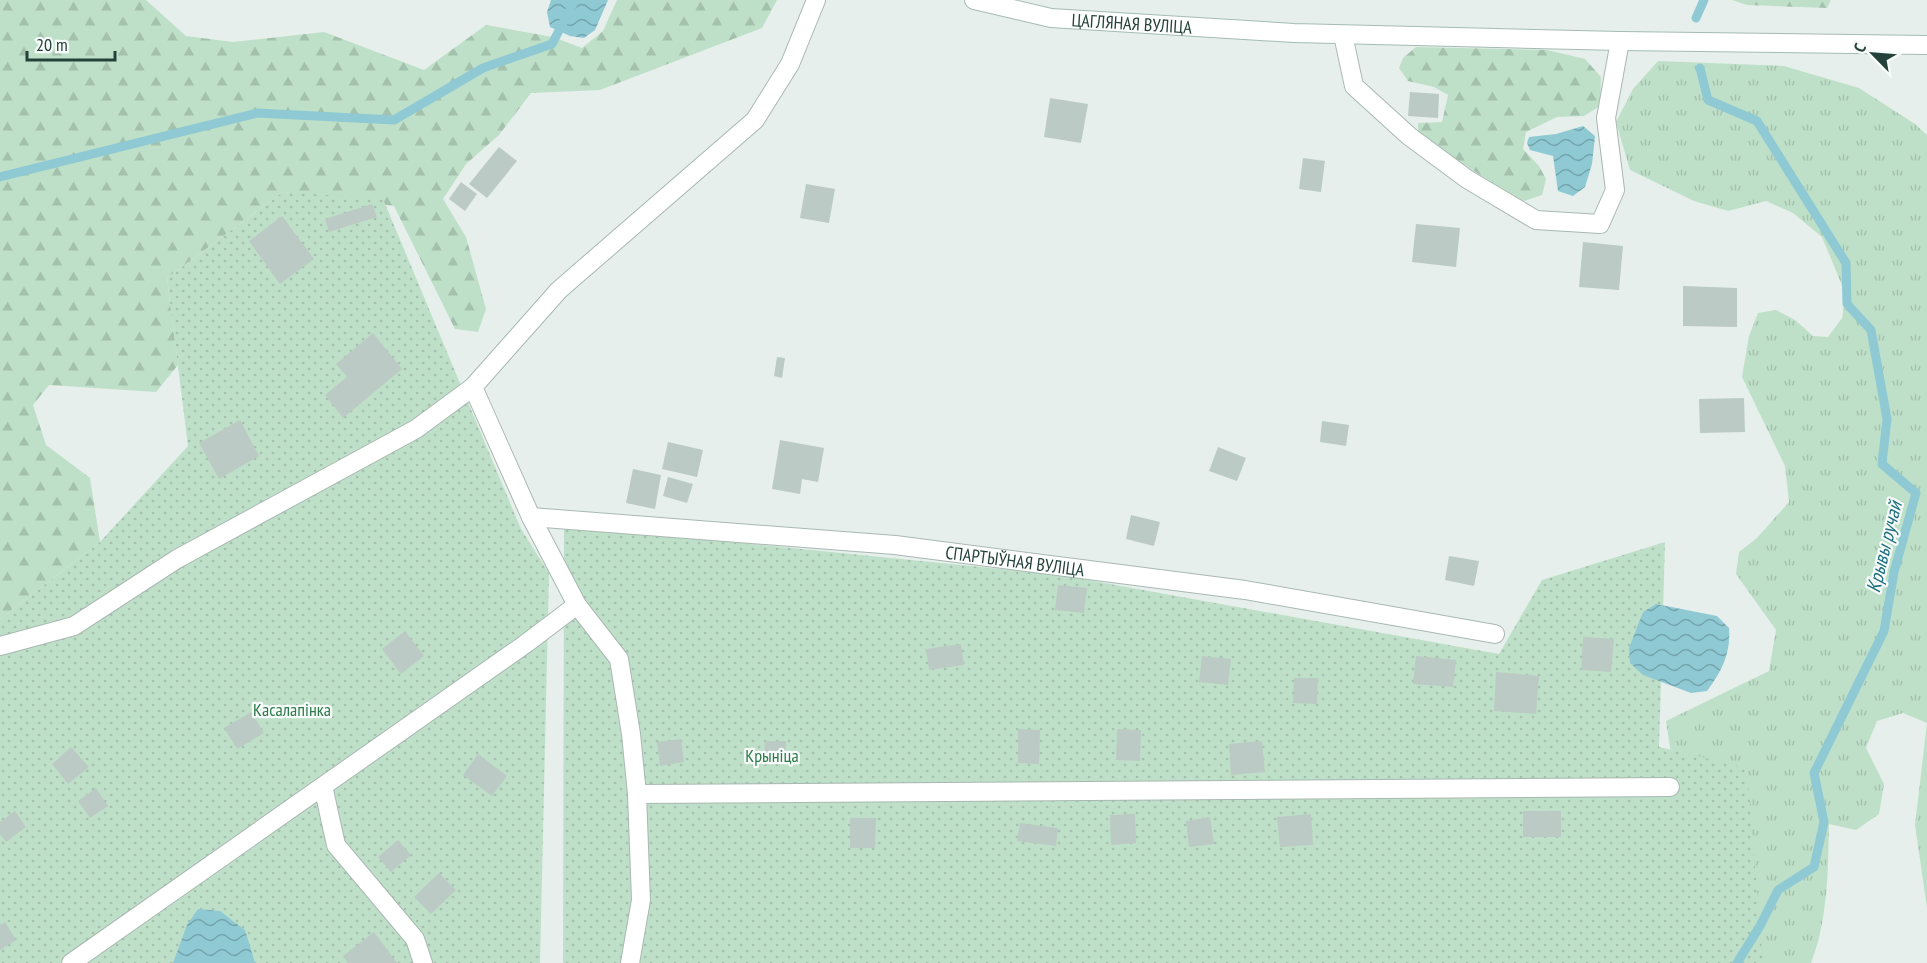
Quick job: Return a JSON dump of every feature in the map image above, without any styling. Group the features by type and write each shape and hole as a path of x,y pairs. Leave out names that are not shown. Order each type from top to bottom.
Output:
{"street":[{"path":"0,646 74,626 177,559 416,429 473,387 559,290 755,120 790,64 816,0"},
{"name":"ЦАГЛЯНАЯ ВУЛІЦА","path":"974,0 1051,18 1294,33 1620,41 1927,45"},
{"path":"1343,35 1354,86 1409,136 1458,173 1536,220 1600,224 1615,190 1606,118 1620,41"},
{"path":"473,387 531,518 577,604 619,659 637,794 641,900 630,963"},
{"name":"СПАРТЫЎНАЯ ВУЛІЦА","path":"531,518 895,545 1245,590 1495,634"},
{"path":"71,963 524,645 577,604"},
{"path":"323,786 336,845 415,939 423,963"},
{"path":"637,794 1670,787"}],"green space":[{"path":"0,0 146,0 186,36 233,42 324,32 424,70 486,25 553,37 582,48 603,31 617,0 777,0 762,28 600,90 531,93 499,135 466,164 443,199 466,237 486,309 478,332 455,329 394,206 283,192 167,278 178,365 156,392 49,385 33,405 46,445 90,478 100,542 0,619"},
{"path":"1732,0 1831,0 1827,8 1747,5"},
{"path":"1416,47 1547,50 1585,59 1601,77 1600,106 1584,116 1557,117 1526,132 1523,149 1539,166 1546,179 1542,195 1521,202 1418,134 1418,123 1442,122 1448,95 1434,87 1408,81 1399,68 1403,58"},
{"path":"1658,61 1784,66 1859,88 1915,124 1927,135 1927,723 1903,713 1877,721 1866,748 1884,784 1879,814 1856,830 1829,824 1824,912 1817,947 1811,963 1674,963 1679,806 1666,721 1769,671 1776,630 1736,574 1739,552 1757,538 1789,502 1785,466 1742,377 1749,336 1758,313 1776,310 1795,320 1813,336 1828,337 1842,318 1846,295 1822,237 1793,213 1766,201 1728,211 1694,201 1630,170 1616,122 1633,89"},
{"name":"Касалапінка","path":"283,192 383,199 521,529 549,573 540,963 0,963 0,619 100,542 188,446 167,278"},
{"name":"Крыніца","path":"564,525 1060,575 1499,654 1542,580 1665,542 1659,747 1747,768 1763,963 563,963"},
{"path":"1927,723 1927,908 1915,825"}],"water":[{"path":"551,0 608,0 595,30 584,38 570,36 550,27 547,12"},
{"path":"1583,126 1595,136 1592,164 1585,187 1573,196 1558,191 1553,156 1530,150 1527,143 1529,137 1556,134"},
{"path":"1656,604 1717,616 1729,628 1727,654 1707,691 1691,693 1643,675 1630,663 1629,648 1643,612"},
{"path":"198,909 220,911 245,930 255,963 173,963 187,925"}],"building":[{"path":"1410,92 1439,94 1438,118 1408,116"},
{"path":"1050,98 1088,104 1081,143 1044,137"},
{"path":"499,147 517,161 487,198 469,184"},
{"path":"1303,158 1325,161 1321,192 1299,189"},
{"path":"461,182 477,194 465,211 449,199"},
{"path":"806,184 835,189 829,223 800,218"},
{"path":"372,204 377,217 329,232 325,219"},
{"path":"282,216 314,259 280,284 249,241"},
{"path":"1416,224 1460,228 1456,267 1412,262"},
{"path":"1583,242 1623,246 1619,290 1579,287"},
{"path":"1683,286 1737,288 1737,327 1683,326"},
{"path":"373,333 402,369 343,418 325,395 347,377 336,364"},
{"path":"777,357 785,358 782,378 774,376"},
{"path":"1744,398 1745,432 1700,433 1699,399"},
{"path":"240,420 259,456 219,479 199,443"},
{"path":"1322,421 1349,425 1346,446 1320,442"},
{"path":"780,440 824,448 818,482 802,479 800,494 772,489"},
{"path":"668,442 703,450 697,477 662,469"},
{"path":"1218,447 1246,458 1237,481 1209,471"},
{"path":"633,469 661,475 655,509 626,503"},
{"path":"668,477 693,484 687,503 663,496"},
{"path":"1131,515 1160,522 1154,546 1126,539"},
{"path":"1449,556 1479,561 1474,586 1445,580"},
{"path":"1058,585 1087,588 1084,613 1055,610"},
{"path":"405,631 424,656 401,674 382,649"},
{"path":"1583,637 1614,639 1611,672 1581,670"},
{"path":"961,644 964,665 929,670 926,649"},
{"path":"1202,656 1231,659 1228,685 1199,682"},
{"path":"1416,656 1456,660 1453,687 1413,684"},
{"path":"1496,672 1539,676 1536,714 1494,711"},
{"path":"1294,678 1318,678 1317,704 1293,703"},
{"path":"251,712 264,733 237,749 224,728"},
{"path":"1018,729 1040,730 1039,764 1018,763"},
{"path":"1117,729 1141,730 1140,761 1116,760"},
{"path":"681,739 684,762 660,766 657,742"},
{"path":"765,741 786,741 785,763 764,762"},
{"path":"1262,741 1265,772 1231,775 1229,744"},
{"path":"71,747 89,767 68,784 52,764"},
{"path":"478,754 507,776 492,796 463,775"},
{"path":"96,788 108,806 90,818 78,801"},
{"path":"15,811 26,827 6,842 0,834 0,822"},
{"path":"1523,811 1561,811 1561,837 1523,837"},
{"path":"1135,814 1136,843 1111,845 1110,815"},
{"path":"1311,814 1313,845 1280,847 1277,817"},
{"path":"1210,817 1214,844 1189,847 1186,821"},
{"path":"850,818 876,818 875,848 850,848"},
{"path":"1020,823 1058,828 1056,846 1017,841"},
{"path":"398,840 411,855 391,872 378,857"},
{"path":"439,873 456,890 431,914 414,897"},
{"path":"5,922 16,940 0,950 0,925"},
{"path":"374,932 397,963 348,963 343,956"}],"waterway":[{"path":"0,177 257,113 394,120 483,68 552,44 575,0"},
{"name":"Крывы ручай","path":"1696,18 1704,0"},
{"name":"Крывы ручай","path":"1700,68 1708,100 1757,121 1846,263 1847,304 1871,330 1887,419 1882,464 1916,493 1894,572 1884,631 1814,773 1824,822 1814,867 1778,890 1760,926 1737,963"}]}
